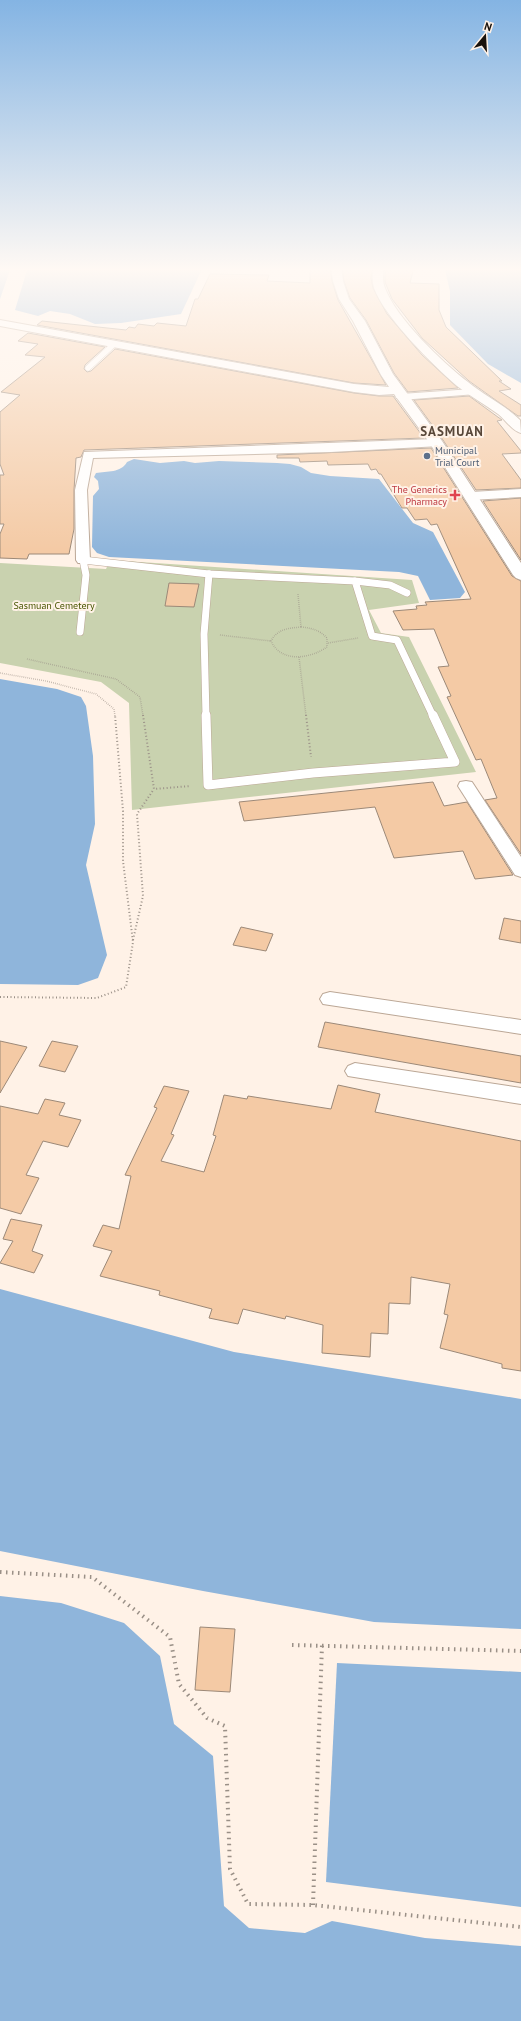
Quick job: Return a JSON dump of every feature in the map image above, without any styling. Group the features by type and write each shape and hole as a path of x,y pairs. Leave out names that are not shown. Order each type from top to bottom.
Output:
{"street":[{"path":"204,361 354,388 379,391 399,393 472,392"},
{"path":"380,361 399,393 436,443 471,496 521,575"},
{"path":"440,361 472,392 517,418 521,429"},
{"path":"83,560 81,490 88,454 331,448 436,443"},
{"path":"471,496 521,493"},
{"path":"466,786 521,871"},
{"path":"330,999 521,1027"},
{"path":"355,1071 521,1096"}],"lane":[{"path":"88,368 95,361"},
{"path":"80,632 86,575 83,560 209,574 355,580 390,585 407,593"},
{"path":"209,574 204,634 208,785 313,773 455,762 397,640 372,636 355,580"}],"path":[{"path":"296,578 301,627"},
{"path":"271,641 273,636 284,629 301,627 317,630 327,638 328,642"},
{"path":"204,634 271,641"},
{"path":"271,641 276,650 299,657 308,656 322,651 328,642 372,636"},
{"path":"299,657 313,773"},
{"path":"0,997 97,998 126,987 133,942 143,896 137,814 154,789 140,696 116,679 28,658"},
{"path":"0,673 46,681 96,694 114,709 123,811 123,861 133,942"},
{"path":"154,789 208,785"},
{"path":"0,1572 92,1577 170,1638 179,1684 207,1718 226,1726 230,1870 248,1904 313,1905 521,1927"},
{"path":"292,1645 521,1651"},
{"path":"313,1905 322,1645"}],"green space":[{"name":"Sasmuan Cemetery","path":"110,560 412,580 419,603 369,610 381,633 409,637 476,772 132,810 129,703 101,682 0,663 0,563 106,569"}],"water":[{"path":"485,361 521,361 521,383"},
{"path":"134,459 160,463 219,461 290,464 301,467 311,473 330,476 379,479 413,523 433,532 465,592 460,598 430,600 418,576 399,572 109,557 97,553 92,547 93,496 99,489 98,481 94,477 96,473 117,470 124,466 127,462"},
{"path":"0,679 57,689 81,697 86,706 93,756 95,824 86,865 107,955 98,978 78,985 0,984"},
{"path":"0,1289 234,1352 521,1399 521,1629 374,1622 203,1591 0,1551"},
{"path":"0,1596 61,1603 124,1623 160,1656 174,1724 213,1756 224,1906 249,1928 305,1933 332,1921 425,1938 521,1946 521,2021 0,2021"},
{"path":"337,1663 521,1672 521,1907 326,1882"}],"building":[{"path":"40,361 89,361 85,365 84,369 87,372 91,371 102,361 182,361 354,393 393,396 424,438 84,450 81,457 76,458 74,529 69,554 29,554 27,559 0,558 0,534 4,524 0,524 0,475 4,475 0,464 0,412 20,395 1,392"},
{"path":"235,361 373,361 386,385 354,383"},
{"path":"388,361 429,361 458,388 408,392 394,373"},
{"path":"447,361 482,361 502,381 499,381 511,389 499,391 521,405 521,416 518,416 469,381"},
{"path":"469,396 502,420 497,421 521,451 521,453 502,454 521,480 521,488 476,490 414,400"},
{"path":"431,448 512,576 521,581 521,854 485,800 497,798 481,759 476,760 447,697 451,696 438,667 449,666 434,629 403,630 393,611 417,609 416,606 427,605 425,602 471,599 437,524 431,525 427,519 415,520 407,508 402,508 381,474 379,474 376,469 371,470 368,464 328,465 327,461 300,462 299,458 277,458 277,455"},
{"path":"521,498 521,560 483,501"},
{"path":"169,583 199,584 194,607 165,606"},
{"path":"433,782 444,806 467,802 513,875 475,879 463,851 394,858 375,807 244,821 239,802"},
{"path":"504,918 521,921 521,943 499,939"},
{"path":"241,927 273,934 266,951 233,945"},
{"path":"325,1022 521,1056 521,1083 318,1047"},
{"path":"0,1041 27,1047 0,1093"},
{"path":"52,1041 78,1046 65,1072 39,1066"},
{"path":"338,1085 380,1094 375,1112 521,1141 521,1371 502,1368 502,1364 440,1348 448,1315 444,1314 450,1284 411,1277 410,1304 389,1303 388,1334 371,1333 370,1357 322,1353 323,1325 286,1316 285,1319 243,1309 238,1324 209,1318 212,1309 159,1295 160,1291 100,1276 112,1251 93,1246 103,1225 119,1229 131,1176 125,1175 157,1108 154,1107 164,1086 189,1091 171,1134 174,1135 161,1161 204,1172 216,1136 213,1135 224,1095 247,1099 248,1096 331,1109"},
{"path":"45,1099 65,1103 59,1115 81,1120 68,1147 43,1141 26,1175 39,1178 21,1214 0,1208 0,1106 38,1114"},
{"path":"11,1219 42,1225 32,1251 43,1255 34,1273 0,1263 13,1241 3,1239"},
{"path":"200,1627 235,1629 230,1692 195,1690"}],"place":[{"name":"Municipal Trial Court","path":"427,456"},
{"name":"The Generics Pharmacy","path":"455,495"}],"district":[{"name":"SASMUAN","path":"452,431"}]}
